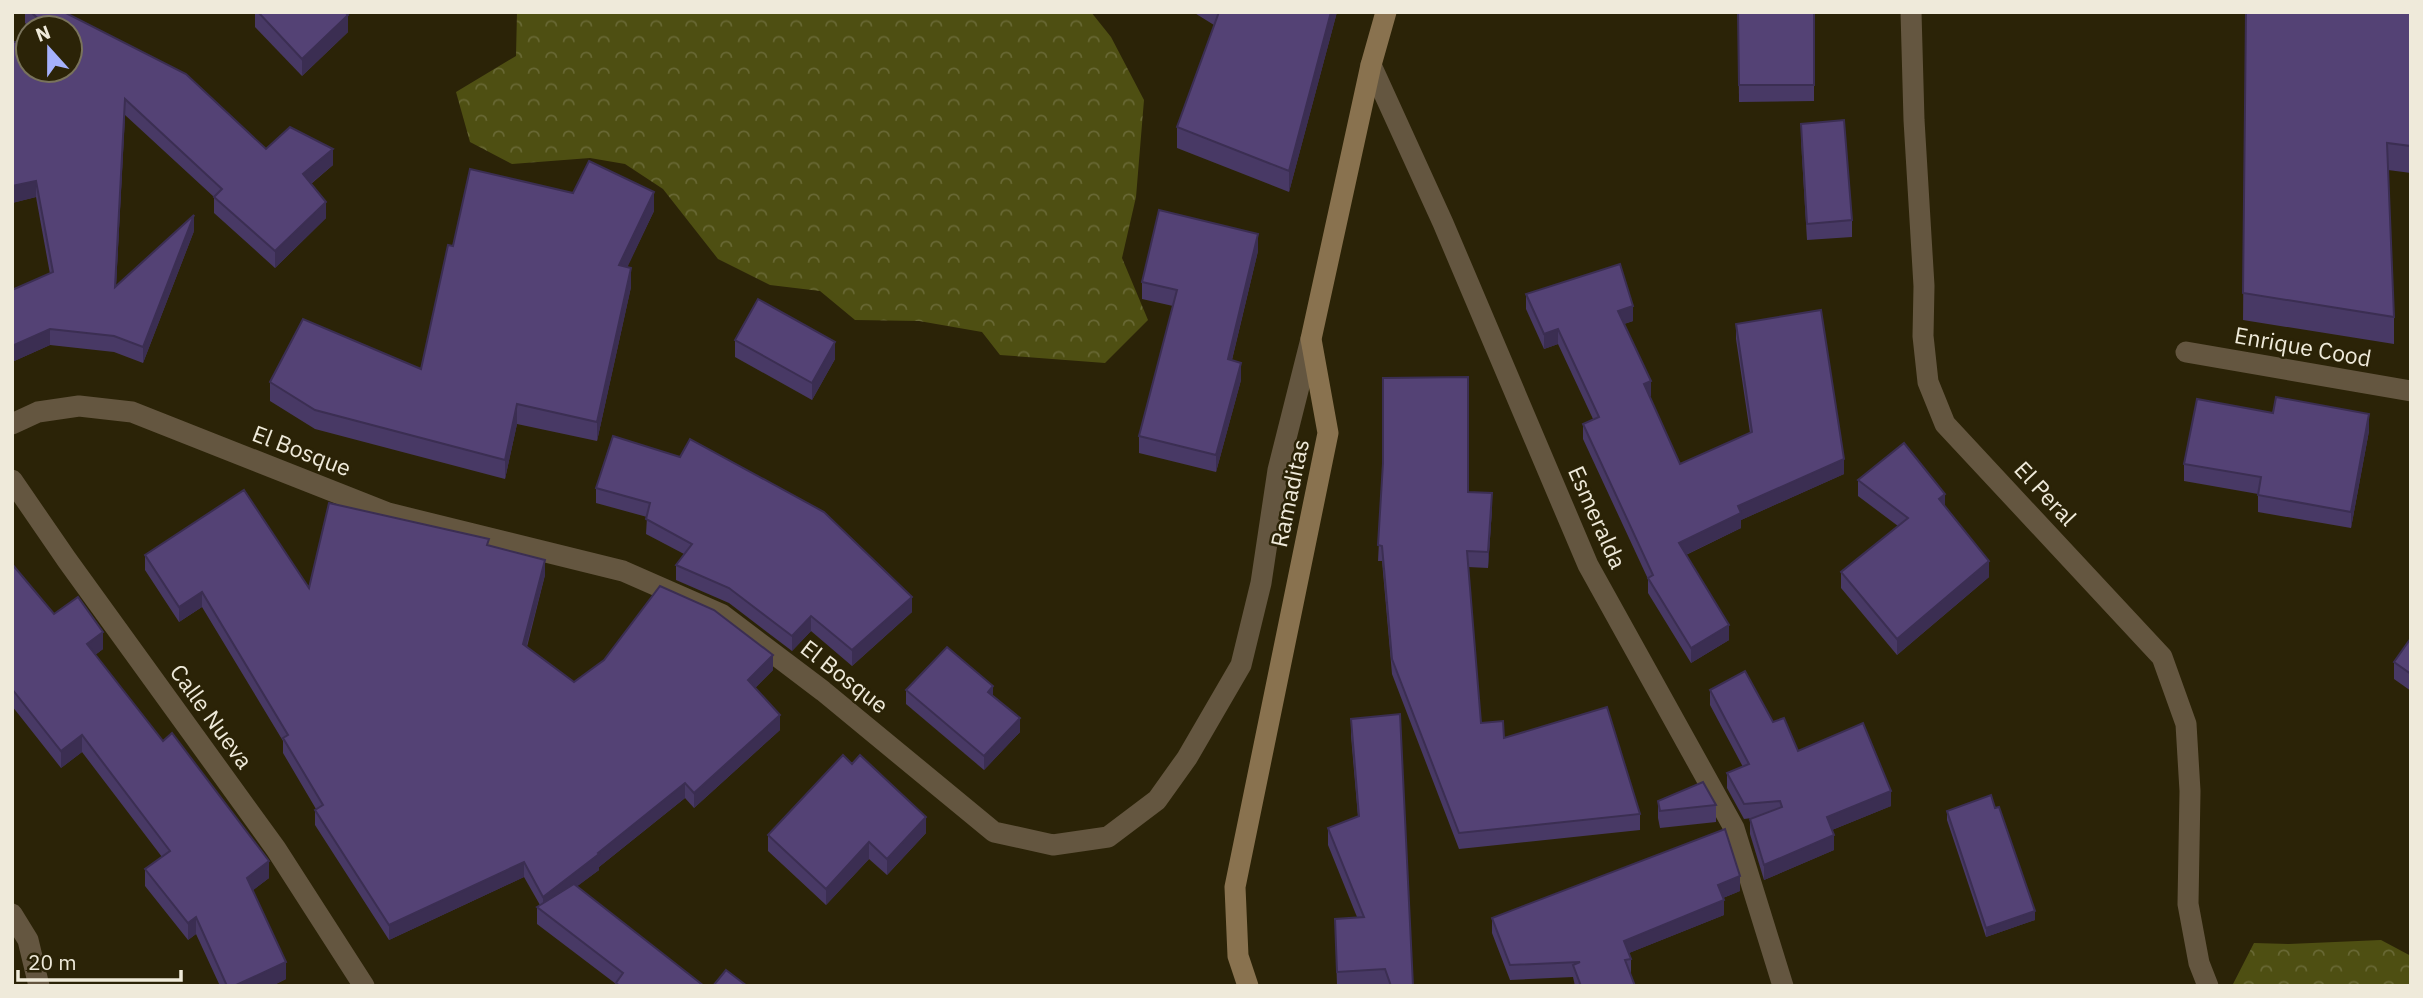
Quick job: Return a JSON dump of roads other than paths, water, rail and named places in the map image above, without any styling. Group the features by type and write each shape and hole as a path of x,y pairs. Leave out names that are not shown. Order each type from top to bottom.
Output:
{"street":[{"name":"Ramaditas","path":"1248,986 1238,956 1235,887 1328,433 1311,339 1371,65 1386,12"},
{"name":"El Peral","path":"1911,12 1914,120 1924,286 1923,336 1928,382 1945,424 2162,657 2186,724 2190,791 2188,904 2199,964 2208,986"},
{"name":"Esmeralda","path":"1371,65 1443,223 1588,565 1734,828 1783,986"},
{"name":"El Bosque","path":"12,424 38,412 79,406 132,412 388,513 623,571 721,614 823,691 995,832 1053,845 1108,837 1157,800 1187,758 1241,665 1261,583 1278,470 1311,339"},
{"name":"Enrique Cood","path":"2186,352 2411,391"},
{"name":"Calle Nueva","path":"12,480 276,849 364,986"},
{"path":"12,914 28,940 39,986"}]}
